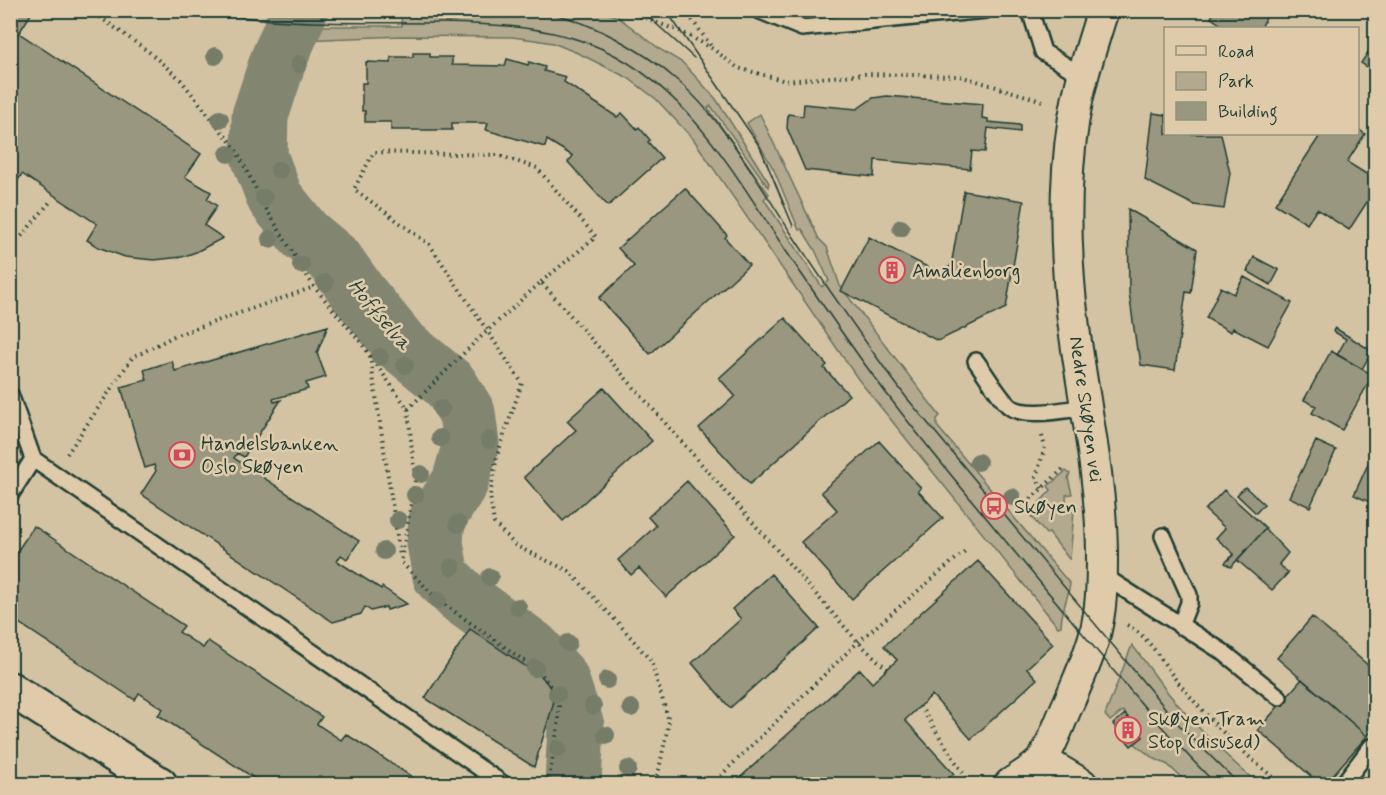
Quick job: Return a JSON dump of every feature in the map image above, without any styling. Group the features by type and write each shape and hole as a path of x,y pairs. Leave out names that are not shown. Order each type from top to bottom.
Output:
{"street":[{"name":"Nedre Skøyen vei","path":"1010,784 1042,760 1074,689 1097,628 1102,588 1100,495 1068,266 1067,216 1069,167 1076,111 1083,76 1103,10"},
{"path":"10,689 159,784"},
{"path":"1042,760 1082,784"}],"lane":[{"path":"758,10 802,28 986,10"},
{"path":"1030,10 1043,52 1083,76"},
{"path":"975,361 1009,406 1019,412 1032,413 1087,406"},
{"path":"10,394 33,459 503,784"},
{"path":"10,495 33,459"},
{"path":"1163,536 1190,595 1190,603 1180,626"},
{"path":"1102,588 1180,626 1223,652 1279,697"},
{"path":"1343,784 1371,747"}],"path":[{"path":"90,10 149,52 180,79 234,148 268,212 314,287 370,355 408,409 415,480 401,562"},
{"path":"623,10 682,32 714,49 738,68 786,81 866,74 960,76 1076,111"},
{"path":"685,10 714,49"},
{"path":"408,409 487,331 541,282 596,237 537,168 497,155 374,152 354,189 430,245 487,331 522,383 497,456 490,495 494,523 516,546 569,571 651,661 669,721 658,774 652,784"},
{"path":"10,250 50,202"},
{"path":"541,282 858,642 887,669"},
{"path":"54,474 132,358 174,336 314,287"},
{"path":"370,355 401,562 438,600 540,672 559,699 559,720 548,784"},
{"path":"1032,413 1045,447 1036,472 1037,481 1042,489"},
{"path":"1022,507 1064,468 1095,462"},
{"path":"712,784 858,642 965,550"},
{"path":"1102,588 1120,622 1145,637 1179,685 1236,745 1282,784"},
{"path":"920,706 970,784"}],"green space":[{"path":"354,10 599,10 618,17 661,50 683,63 716,99 769,183 768,187 711,106 708,108 769,194 764,199 822,287 829,281 815,250 802,229 799,230 774,170 747,123 760,114 819,239 827,247 840,286 940,416 937,419 937,426 1070,584 1061,626 1058,627 858,379 694,140 656,99 628,78 580,54 553,43 535,40 512,37 402,36 301,40 300,26 402,26 401,16"},
{"path":"1066,471 1070,474 1068,478 1072,494 1066,495 1067,510 1074,511 1070,559 1049,533 1046,534 1029,514 1051,490 1048,486"},
{"path":"1132,645 1190,718 1258,784 1188,784 1168,765 1153,758 1135,744 1143,736 1123,711 1110,721 1105,715"}],"building":[{"path":"10,10 26,10 31,14 19,33 201,154 185,177 211,192 207,199 217,206 204,225 223,238 182,257 154,260 125,257 98,247 87,240 97,224 22,174 13,188 10,186"},
{"path":"1215,10 1251,10 1266,18 1262,27 1218,27 1220,24 1211,18"},
{"path":"1376,40 1376,73 1361,63"},
{"path":"413,53 430,53 430,57 452,57 452,65 505,66 507,59 545,67 544,71 566,77 564,82 617,117 622,113 637,129 639,127 662,158 608,206 568,162 573,156 547,140 545,147 486,130 488,123 452,123 452,130 391,130 391,122 365,122 365,111 362,111 362,83 366,83 366,62 391,63 391,57 413,57"},
{"path":"887,96 983,104 982,118 988,119 988,122 1020,125 1020,132 988,128 985,152 972,151 970,169 875,160 874,177 805,170 787,128 788,114 803,116 804,104 857,109 873,98"},
{"path":"1153,113 1164,115 1164,135 1221,135 1230,173 1224,209 1194,205 1145,180"},
{"path":"1359,130 1365,134 1347,162 1376,180 1376,188 1349,230 1317,209 1307,224 1275,204 1320,135 1359,135"},
{"path":"685,188 727,235 725,238 749,265 650,354 599,298 634,266 618,248"},
{"name":"Amalienborg","path":"964,191 1024,201 1006,308 938,341 841,291 869,237 939,273 951,266"},
{"path":"1128,209 1197,249 1191,293 1186,292 1175,370 1141,365 1129,292"},
{"path":"1254,257 1279,270 1271,285 1247,271"},
{"path":"1244,277 1292,303 1268,346 1233,328 1231,332 1206,318 1221,287 1234,294"},
{"path":"785,318 827,365 824,368 849,395 750,484 699,428 735,396 719,378"},
{"path":"328,326 317,353 326,377 306,383 308,389 273,399 274,402 281,400 244,457 237,453 234,458 359,541 347,559 341,555 337,561 407,604 387,610 386,607 371,611 365,607 361,614 333,622 141,494 156,471 154,465 145,468 121,387 147,380 144,370 172,361 175,371"},
{"path":"1335,328 1372,351 1362,369 1337,355 1346,339 1333,331"},
{"path":"1331,351 1373,375 1342,430 1312,413 1316,406 1304,400"},
{"path":"604,388 652,441 563,521 524,477 576,430 567,421"},
{"path":"879,441 921,488 918,491 943,518 852,599 801,542 837,510 821,492"},
{"path":"1316,441 1336,450 1310,507 1289,497"},
{"path":"1368,464 1376,468 1376,505 1354,495"},
{"path":"687,481 735,535 666,597 639,568 631,575 618,560 656,526 648,517"},
{"path":"1245,487 1264,504 1256,513 1237,495"},
{"path":"1224,490 1266,528 1231,567 1225,563 1234,554 1216,538 1225,528 1205,510"},
{"path":"34,526 184,626 179,632 203,648 208,641 322,717 317,724 341,740 346,734 423,784 263,784 158,715 163,709 139,693 135,700 10,617 10,562"},
{"path":"1265,529 1288,553 1279,564 1288,573 1272,590 1237,560"},
{"path":"978,561 1053,644 1027,668 1037,679 971,739 932,695 905,720 954,774 942,784 733,784 860,669 872,683 897,660 884,646"},
{"path":"771,574 819,628 730,708 692,663 741,619 732,609"},
{"path":"1312,617 1376,672 1376,727 1367,736 1277,658"},
{"path":"470,629 543,678 550,687 553,705 534,767 425,698"},
{"path":"1302,679 1367,736 1325,784 1320,784 1258,730"},
{"name":"Skøyen Tram Stop (disused)","path":"1125,714 1143,737 1131,746 1113,724"}],"waterway":[{"name":"Hoffselva","path":"300,10 278,61 260,116 259,156 275,198 304,234 335,260 359,294 400,344 450,385 467,413 471,444 460,482 437,519 435,543 441,576 461,596 532,648 560,678 576,726 573,784"}],"tram line":[{"path":"198,10 256,19 287,21 477,24 533,29 588,43 622,59 652,80 679,104 704,132 841,331 934,454 1132,693 1216,784"},
{"path":"534,10 576,21 630,46 652,60 690,92 707,110 738,151 820,276 906,397 1181,727 1239,784"},
{"path":"641,10 694,58"},
{"path":"666,10 760,147 793,226"}],"place":[{"name":"Amalienborg","path":"892,270"},
{"name":"Handelsbanken Oslo Skøyen","path":"182,455"},
{"name":"Skøyen","path":"994,506"},
{"name":"Skøyen Tram Stop (disused)","path":"1128,730"}]}
